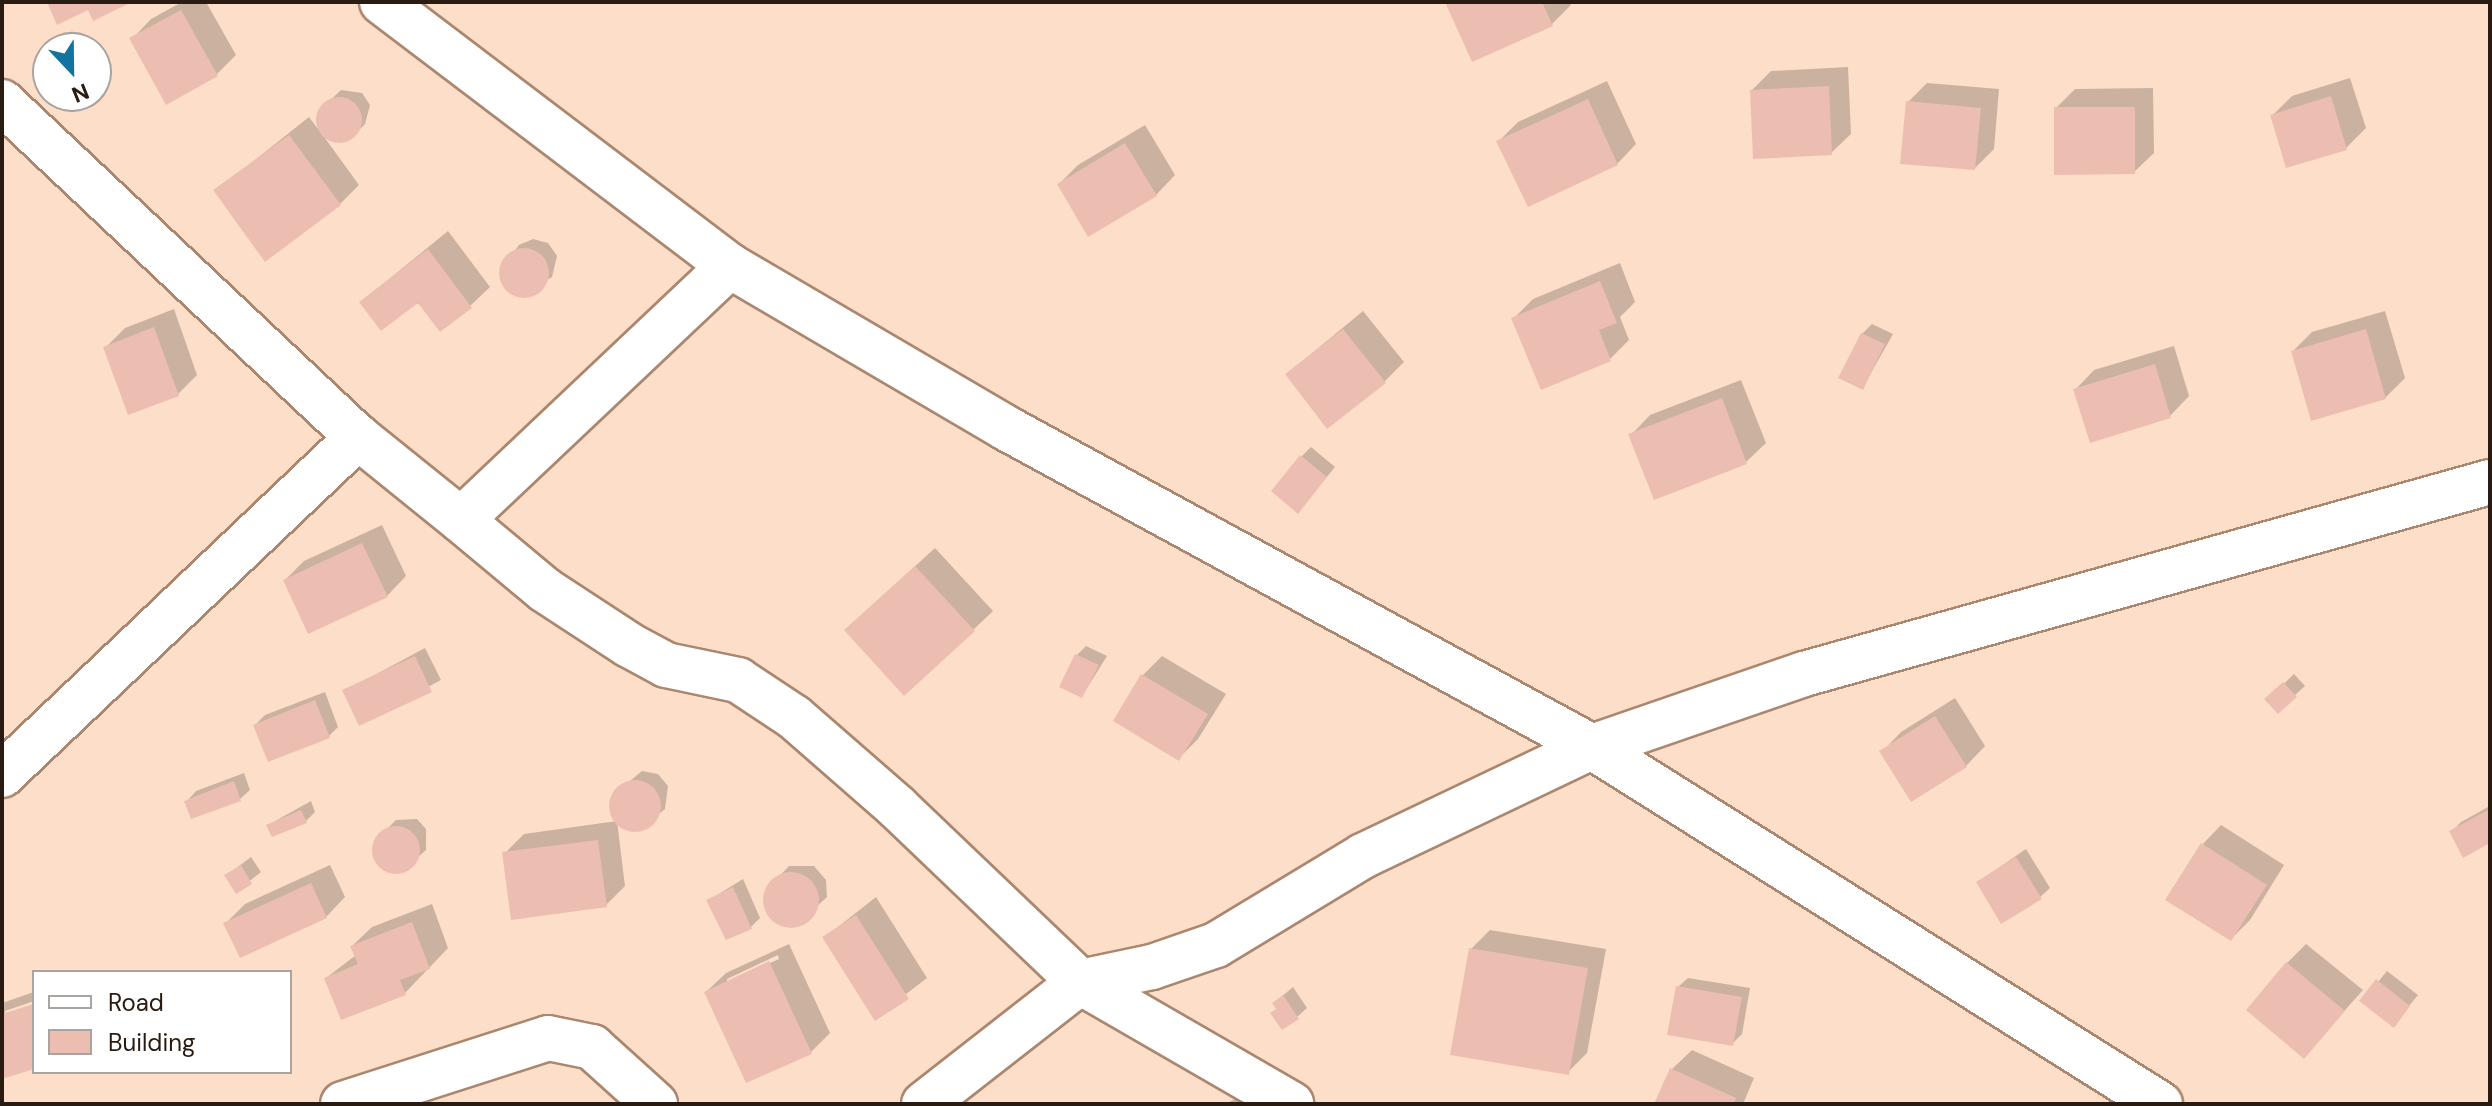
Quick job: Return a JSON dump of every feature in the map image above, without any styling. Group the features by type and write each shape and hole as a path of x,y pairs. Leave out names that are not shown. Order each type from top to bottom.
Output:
{"street":[{"path":"382,2 730,266 1006,428 1592,747 2160,1104"},
{"path":"2,102 358,437 545,590 629,645 666,665 738,680 794,717 897,807 1080,982 1291,1104"},
{"path":"461,520 730,266"},
{"path":"2,775 358,437"},
{"path":"924,1104 1080,982 1152,967 1216,945 1363,856 1592,747 1804,674 2490,482"},
{"path":"343,1104 548,1038 592,1047 655,1104"}],"building":[{"path":"47,2 132,2 93,21 88,10 57,25"},
{"path":"1445,2 1542,2 1553,26 1472,62"},
{"path":"181,10 218,76 166,105 129,38"},
{"path":"1829,86 1832,155 1753,159 1750,90"},
{"path":"2331,96 2347,150 2286,168 2270,115"},
{"path":"339,97 355,104 362,120 355,136 339,143 323,136 316,120 323,104"},
{"path":"1588,99 1618,165 1528,207 1496,141"},
{"path":"1906,101 1981,108 1975,170 1900,164"},
{"path":"2054,107 2135,107 2135,174 2054,175"},
{"path":"289,135 341,205 265,262 213,190"},
{"path":"1125,143 1157,196 1088,237 1057,184"},
{"path":"524,248 542,255 549,273 542,291 524,298 506,291 499,273 506,255"},
{"path":"428,249 472,308 440,332 418,303 381,331 359,302"},
{"path":"1600,281 1617,323 1599,330 1611,361 1541,390 1511,318"},
{"path":"154,327 179,396 128,415 103,347"},
{"path":"1343,329 1386,383 1327,429 1285,374"},
{"path":"2366,329 2386,399 2311,421 2291,351"},
{"path":"1861,333 1885,344 1863,390 1838,378"},
{"path":"2155,364 2171,418 2090,443 2073,389"},
{"path":"1722,398 1747,464 1654,500 1628,434"},
{"path":"1300,455 1327,477 1298,514 1271,491"},
{"path":"362,543 388,597 308,634 283,580"},
{"path":"915,566 975,631 904,696 844,630"},
{"path":"1075,654 1099,665 1082,698 1059,687"},
{"path":"415,656 432,692 359,726 342,690"},
{"path":"1141,674 1208,714 1179,761 1113,721"},
{"path":"2283,682 2297,697 2278,714 2264,699"},
{"path":"315,700 330,738 268,762 253,725"},
{"path":"1935,716 1967,767 1911,802 1879,751"},
{"path":"635,780 654,787 661,806 654,825 635,832 616,825 609,806 616,787"},
{"path":"234,781 241,801 191,819 184,801"},
{"path":"2490,809 2490,843 2463,858 2449,831"},
{"path":"301,810 307,823 272,837 266,825"},
{"path":"396,826 413,833 420,850 413,867 396,874 379,867 372,850 379,833"},
{"path":"598,840 607,907 511,920 502,852"},
{"path":"2201,843 2267,885 2231,941 2165,900"},
{"path":"2016,857 2042,899 2001,924 1976,882"},
{"path":"241,865 252,884 236,894 224,875"},
{"path":"791,872 811,880 819,900 811,920 791,928 771,920 763,900 771,880"},
{"path":"311,883 327,918 240,958 223,923"},
{"path":"733,887 752,929 726,940 706,900"},
{"path":"856,915 909,999 875,1021 822,937"},
{"path":"412,922 430,969 400,980 406,995 341,1020 324,978 358,964 350,946"},
{"path":"1469,948 1588,968 1569,1075 1450,1055"},
{"path":"769,961 812,1054 746,1083 704,992"},
{"path":"2286,962 2345,1011 2304,1059 2246,1010"},
{"path":"2376,979 2410,1006 2394,1028 2359,1001"},
{"path":"1676,986 1742,997 1733,1046 1667,1035"},
{"path":"1283,995 1299,1019 1282,1030 1270,1013 1276,1009 1272,1003"},
{"path":"32,1005 32,1070 2,1079 2,1014"},
{"path":"1670,1068 1736,1098 1734,1104 1654,1104"}]}
